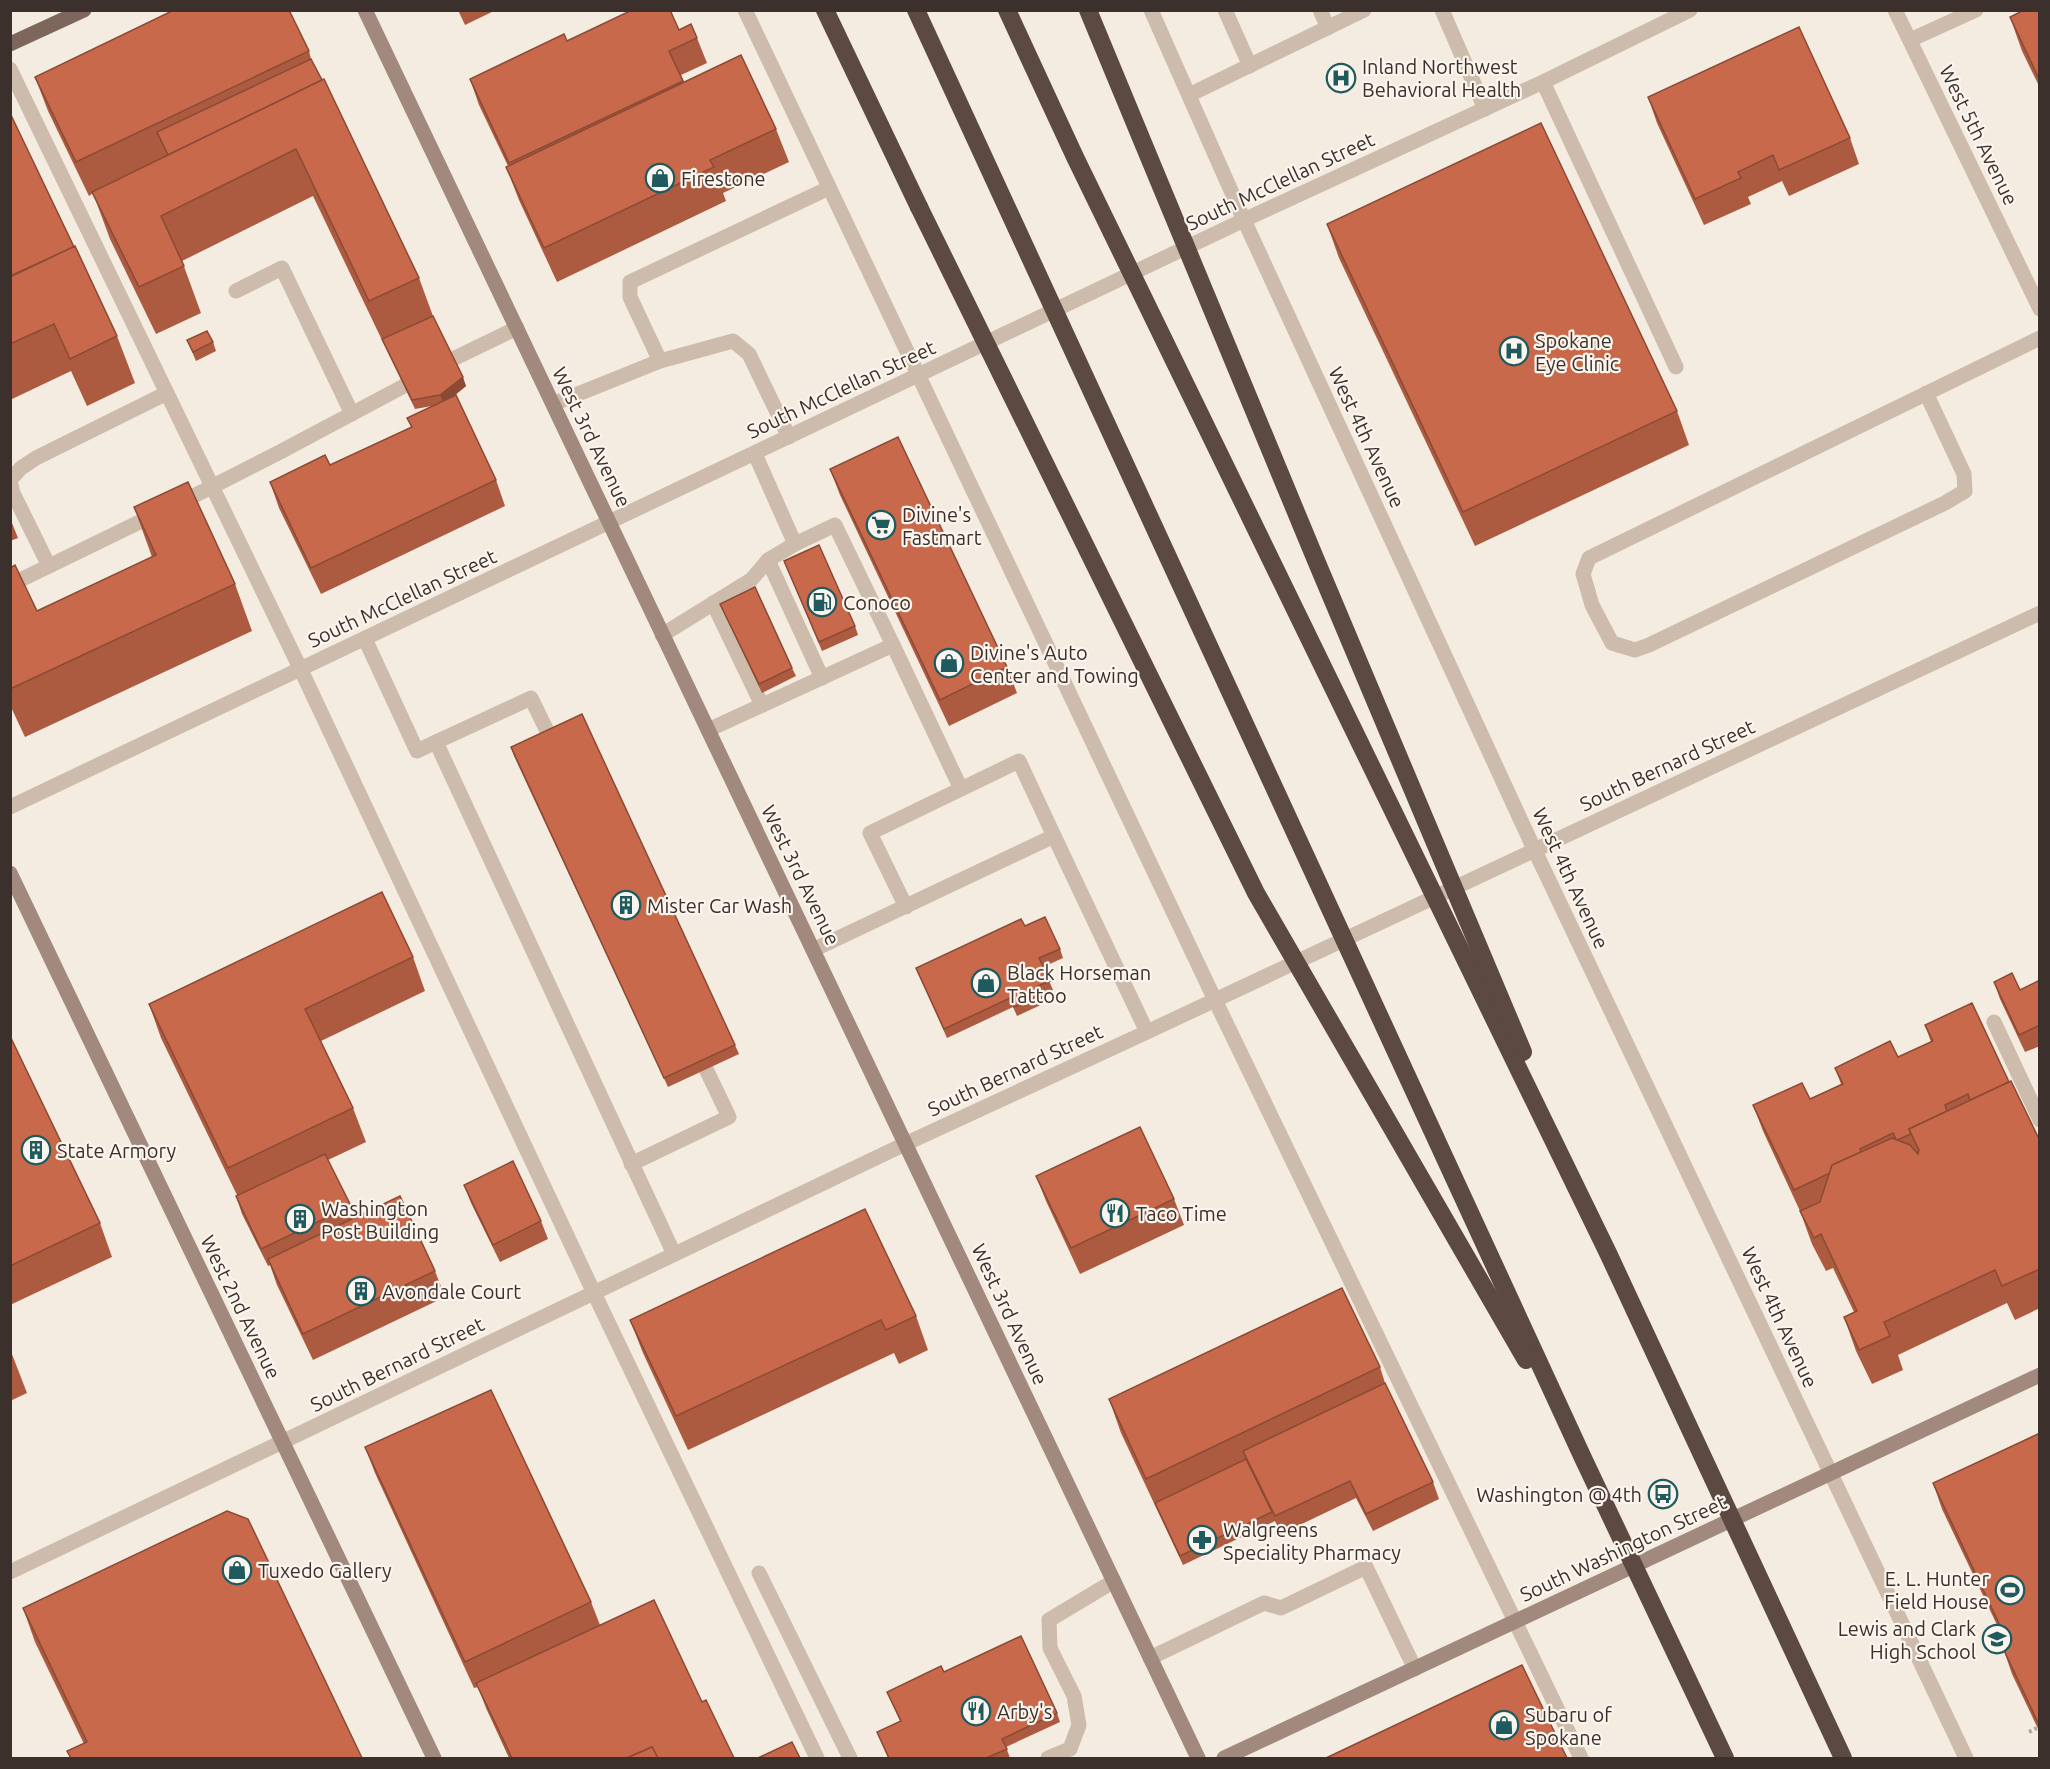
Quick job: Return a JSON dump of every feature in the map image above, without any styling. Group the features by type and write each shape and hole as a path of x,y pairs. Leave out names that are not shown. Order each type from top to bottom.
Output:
{"highway":[{"path":"825,10 919,207 1256,893 1583,1458"},
{"path":"916,10 1583,1458 1725,1758"},
{"path":"1007,10 1075,157 1608,1253 1843,1758"},
{"path":"1088,10 1310,547 1608,1253"}],"main road":[{"path":"10,44 84,10"},
{"name":"West 3rd Avenue","path":"365,10 1198,1758"},
{"name":"West 2nd Avenue","path":"10,873 434,1758"},
{"name":"South Washington Street","path":"1224,1758 2040,1375"}],"street":[{"path":"745,10 1215,1000 1581,1758"},
{"name":"West 4th Avenue","path":"1151,10 1244,220 1535,851 1966,1758"},
{"path":"1225,10 1250,66"},
{"path":"1320,10 1328,28"},
{"path":"1189,95 1364,10"},
{"path":"1442,10 1485,109"},
{"name":"South McClellan Street","path":"10,807 1244,220 1543,82 1690,10"},
{"name":"West 5th Avenue","path":"1895,10 2040,309"},
{"path":"1910,40 1976,10"},
{"path":"10,69 301,670 594,1293 817,1758"},
{"path":"1543,82 1676,367"},
{"path":"660,361 630,297 630,282 829,188"},
{"path":"236,291 282,268 352,414"},
{"path":"453,359 517,328"},
{"path":"1926,393 1964,474 1965,491 1945,503 1649,645 1635,650 1612,643 1592,605 1583,574 1589,558 1926,393 2040,338"},
{"path":"553,404 660,361 733,341 749,354 789,437"},
{"path":"10,585 212,487 404,386"},
{"path":"49,566 13,493 10,480 21,468 36,458 167,393"},
{"path":"755,454 795,544"},
{"path":"662,635 751,580 768,560 835,525 961,789"},
{"path":"768,560 822,678"},
{"path":"713,603 762,705"},
{"name":"South Bernard Street","path":"10,1572 905,1143 1148,1032 2040,613"},
{"path":"365,639 417,751 531,698 551,739"},
{"path":"708,730 893,645"},
{"path":"436,742 674,1254"},
{"path":"906,907 870,833 1019,761 1148,1032"},
{"path":"813,950 1054,836"},
{"path":"1994,1022 2040,1120"},
{"path":"632,1164 729,1117 706,1069"},
{"path":"1150,1658 1264,1603 1281,1608 1366,1567 1414,1669"},
{"path":"759,1573 850,1758"},
{"path":"1048,1758 1070,1749 1079,1725 1074,1696 1050,1648 1049,1620 1114,1581"}],"path":[{"path":"2029,1732 2037,1728"}],"building":[{"path":"174,10 289,10 309,51 76,162 35,77"},
{"path":"632,10 670,10 679,30 691,24 697,38 669,51 683,81 509,163 470,79 564,34 567,41"},
{"path":"2024,10 2040,10 2040,81 2010,17"},
{"path":"1799,27 1850,138 1779,170 1773,155 1738,172 1741,178 1695,199 1648,97"},
{"path":"741,55 776,129 710,160 714,167 544,248 506,167"},
{"path":"311,59 322,80 168,155 157,132"},
{"path":"324,79 419,278 369,301 296,149 161,216 184,266 139,287 92,192"},
{"path":"10,113 74,247 10,276"},
{"name":"Spokane Eye Clinic","path":"1541,123 1677,411 1463,512 1327,224"},
{"path":"75,246 117,336 70,359 54,324 10,344 10,277"},
{"path":"433,316 463,377 440,395 412,400 382,339"},
{"path":"207,331 213,342 193,352 187,340"},
{"path":"456,395 496,480 311,568 270,482 325,455 330,465 412,427 407,418"},
{"path":"898,437 1007,667 940,700 830,469"},
{"path":"188,482 235,584 10,689 10,568 15,565 37,611 156,555 134,507"},
{"name":"Conoco","path":"819,545 855,626 819,642 784,561"},
{"path":"755,587 792,668 759,684 720,604"},
{"name":"Mister Car Wash","path":"582,714 735,1045 664,1078 511,747"},
{"path":"382,892 413,957 305,1009 353,1108 228,1168 149,1004"},
{"name":"Black Horseman Tattoo","path":"1045,917 1060,949 1039,958 1050,981 1038,986 1042,994 1014,1007 1010,998 944,1029 916,968 1021,919 1025,926"},
{"path":"2012,973 2020,990 2040,980 2040,1025 2019,1035 1994,982"},
{"path":"1972,1003 2009,1082 1970,1100 1968,1094 1945,1105 1947,1111 1909,1129 1911,1134 1897,1140 1893,1133 1860,1149 1861,1152 1832,1165 1830,1173 1794,1190 1753,1105 1802,1083 1810,1099 1843,1084 1835,1068 1890,1041 1898,1057 1933,1041 1925,1025"},
{"name":"State Armory","path":"10,1036 100,1223 10,1266"},
{"path":"2011,1081 2040,1141 2040,1269 2002,1286 1995,1270 1884,1322 1890,1336 1859,1350 1844,1317 1857,1311 1821,1234 1814,1238 1800,1211 1820,1202 1832,1165 1892,1138 1910,1145 1918,1154 1919,1150 1909,1129"},
{"name":"Taco Time","path":"1140,1127 1174,1199 1071,1248 1036,1176"},
{"name":"Washington Post Building","path":"325,1154 351,1206 261,1249 236,1196"},
{"path":"513,1161 541,1221 493,1245 464,1185"},
{"name":"Avondale Court","path":"400,1196 435,1271 303,1334 268,1259"},
{"path":"865,1209 916,1316 886,1330 881,1320 676,1416 630,1320"},
{"path":"1342,1288 1380,1367 1146,1479 1109,1399"},
{"path":"1385,1383 1433,1482 1366,1514 1350,1481 1275,1516 1243,1451"},
{"path":"491,1390 591,1602 465,1662 365,1447"},
{"name":"E. L. Hunter Field House","path":"2040,1433 2040,1727 2003,1648 2009,1645 1933,1483"},
{"path":"1246,1459 1272,1512 1180,1556 1155,1503"},
{"path":"227,1511 248,1519 362,1758 71,1758 67,1751 87,1742 23,1608"},
{"path":"654,1600 702,1702 706,1700 734,1758 658,1758 652,1747 627,1758 512,1758 476,1683"},
{"name":"Arby's","path":"1021,1636 1057,1713 1002,1739 1007,1749 986,1758 889,1758 877,1732 901,1721 887,1692 941,1666 944,1672"},
{"path":"1522,1665 1567,1758 1326,1758"},
{"path":"792,1742 800,1758 758,1758"},
{"path":"652,1747 658,1758 627,1758"}],"place":[{"name":"Inland Northwest Behavioral Health","path":"1341,78"},
{"name":"Firestone","path":"660,178"},
{"name":"Spokane Eye Clinic","path":"1514,351"},
{"name":"Divine's Fastmart","path":"881,525"},
{"name":"Conoco","path":"822,602"},
{"name":"Divine's Auto Center and Towing","path":"949,663"},
{"name":"Mister Car Wash","path":"626,905"},
{"name":"Black Horseman Tattoo","path":"986,983"},
{"name":"State Armory","path":"36,1150"},
{"name":"Taco Time","path":"1115,1213"},
{"name":"Washington Post Building","path":"300,1219"},
{"name":"Avondale Court","path":"361,1291"},
{"name":"Washington @ 4th","path":"1663,1494"},
{"name":"Walgreens Speciality Pharmacy","path":"1202,1540"},
{"name":"Tuxedo Gallery","path":"237,1570"},
{"name":"E. L. Hunter Field House","path":"2010,1590"},
{"name":"Lewis and Clark High School","path":"1997,1639"},
{"name":"Arby's","path":"976,1711"},
{"name":"Subaru of Spokane","path":"1504,1725"}]}
